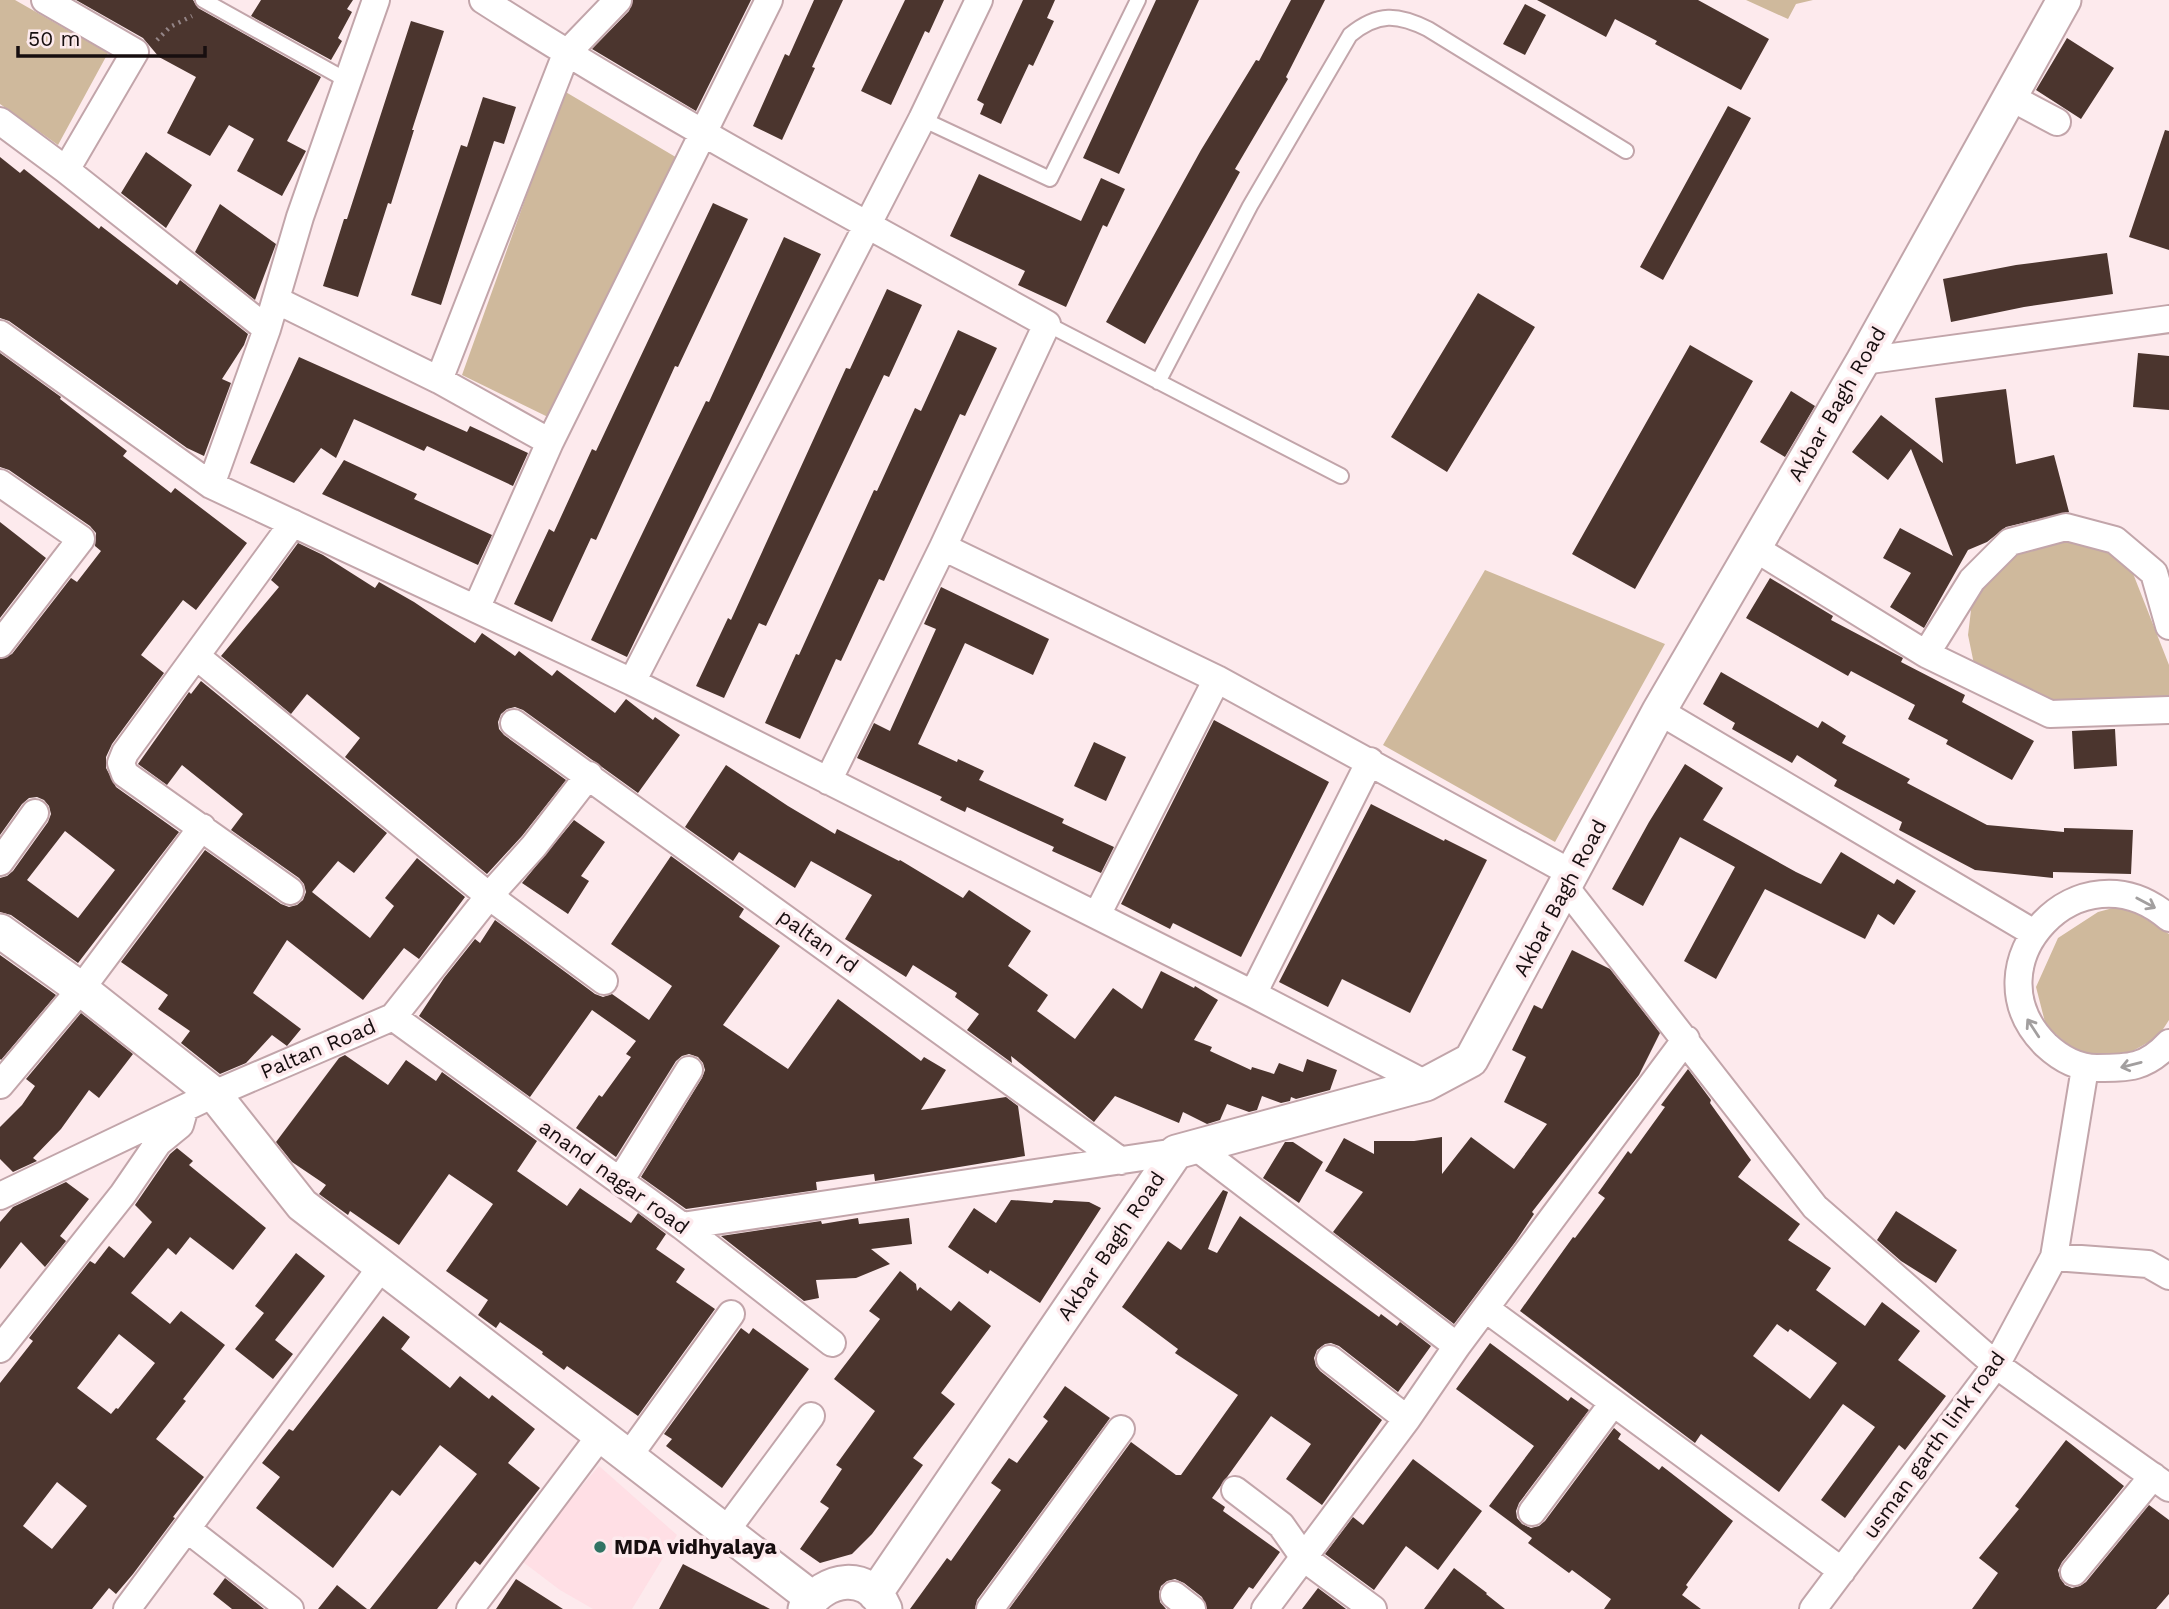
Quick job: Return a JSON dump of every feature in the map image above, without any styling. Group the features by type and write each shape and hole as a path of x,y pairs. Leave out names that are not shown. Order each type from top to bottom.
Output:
{"street":[{"path":"45,0 135,52 66,170"},
{"path":"211,485 267,328 300,217 376,0"},
{"path":"483,0 566,54 1047,324 943,547 828,781"},
{"path":"439,380 566,54 618,0"},
{"path":"476,609 550,442 769,0"},
{"path":"632,682 922,119 979,0"},
{"name":"Akbar Bagh Road","path":"808,1603 822,1588 849,1582 863,1586 880,1601 1186,1149 1426,1084 1471,1059 1659,711 1863,361 2064,0"},
{"path":"2010,97 2057,122"},
{"path":"0,121 267,328"},
{"path":"276,300 439,380 550,442"},
{"path":"1863,361 2169,319"},
{"path":"0,334 211,485 632,682 1254,994 1426,1084"},
{"path":"0,483 81,539 0,644"},
{"path":"290,891 125,774 121,763 293,523"},
{"path":"1926,654 1972,580 2010,542 2066,527 2115,540 2154,573 2169,625"},
{"path":"943,547 1217,679 1370,761 1569,881 1815,1207 1996,1365 2161,1482 2074,1572"},
{"path":"1753,547 1926,654 2050,714 2169,710"},
{"path":"196,656 489,896 604,981"},
{"path":"1097,915 1217,679"},
{"path":"1659,711 2034,933"},
{"name":"paltan rd","path":"514,723 1121,1161"},
{"path":"1254,994 1370,761"},
{"name":"Paltan Road","path":"0,1196 199,1100 393,1017 589,775"},
{"path":"0,862 35,813"},
{"path":"0,1085 81,989 202,828"},
{"path":"2169,918 2141,899 2123,894 2092,894 2055,911 2034,933 2022,959 2019,989 2026,1020 2035,1034 2057,1055 2085,1068 2130,1068 2158,1055 2169,1043"},
{"path":"0,931 81,989 199,1100 302,1205 725,1532 808,1603"},
{"name":"anand nagar road","path":"393,1017 682,1226 832,1343"},
{"path":"1265,1609 1305,1559 1457,1346 1686,1039"},
{"name":"usman garth link road","path":"1813,1609 1996,1365 2054,1257 2085,1068"},
{"path":"620,1181 689,1070"},
{"path":"0,1349 123,1194 158,1143 180,1125 199,1100"},
{"path":"682,1226 1186,1149 1457,1346"},
{"path":"2054,1257 2162,1264"},
{"path":"127,1609 382,1266"},
{"path":"1486,1309 1842,1571"},
{"path":"628,1457 731,1314"},
{"path":"1330,1359 1407,1419"},
{"path":"1532,1512 1614,1403"},
{"path":"725,1532 811,1416"},
{"path":"990,1609 1121,1429"},
{"path":"470,1609 600,1436"},
{"path":"1235,1490 1281,1525 1305,1559 1373,1609"},
{"path":"187,1529 290,1609"}],"lane":[{"path":"203,0 348,81"},
{"path":"922,119 1050,179 1138,0"},
{"path":"1158,382 1250,206 1350,35 1364,23 1384,18 1407,18 1626,151"},
{"path":"1047,324 1340,475"}],"shaded area":[{"path":"0,0 15,0 108,53 58,145 0,104"},
{"path":"1746,0 1813,0 1796,4 1788,19"},
{"path":"564,91 679,159 550,418 462,375"},
{"path":"2076,533 2123,548 2169,665 2169,703 2050,707 1975,669 1968,635 1972,602 2002,558"},
{"path":"1485,570 1665,644 1555,842 1383,745"},
{"path":"2124,905 2169,934 2169,1020 2158,1037 2118,1059 2076,1051 2046,1026 2036,987 2058,938 2098,912"},
{"name":"MDA vidhyalaya","path":"599,1466 677,1535 632,1609 593,1609 560,1590 519,1559"}],"building":[{"path":"76,0 193,0 198,8 321,77 287,141 306,151 282,196 237,171 254,139 229,125 210,156 167,133 196,77 159,57 143,38"},
{"path":"261,0 353,0 347,9 352,12 338,38 342,41 331,60 251,16"},
{"path":"633,0 751,0 696,111 592,49 629,11"},
{"path":"814,0 843,0 782,140 753,126 785,54 789,56"},
{"path":"905,0 944,0 929,33 925,31 891,105 861,91"},
{"path":"1023,0 1055,0 1047,18 1054,21 1033,66 1029,64 1001,124 980,114 984,104 977,100"},
{"path":"1156,0 1199,0 1119,174 1083,158"},
{"path":"1291,0 1325,0 1286,77 1288,79 1235,169 1240,172 1145,344 1106,322 1201,150 1256,60 1259,61"},
{"path":"1537,0 1698,0 1769,39 1741,90 1655,44 1657,41 1615,19 1606,37"},
{"path":"1525,4 1546,15 1525,55 1503,44"},
{"path":"411,21 444,31 391,204 388,203 358,297 323,286"},
{"path":"2067,38 2114,68 2081,119 2036,90"},
{"path":"483,97 516,107 504,144 494,141 441,305 411,295 461,145 467,147"},
{"path":"1728,106 1751,118 1663,280 1640,267"},
{"path":"2165,130 2169,131 2169,250 2129,237"},
{"path":"146,152 192,185 166,228 121,193"},
{"path":"0,157 20,173 24,169 99,229 101,226 177,285 180,280 248,334 222,379 231,383 204,456 187,448 9,321 0,318"},
{"path":"979,174 1081,221 1101,178 1125,189 1107,227 1103,225 1066,307 1018,285 1025,271 950,236"},
{"path":"713,203 748,219 678,367 675,366 596,540 591,538 552,622 514,604 549,529 554,532 592,449 596,451"},
{"path":"220,204 276,244 255,300 195,252"},
{"path":"784,237 821,254 627,657 591,640 706,401 709,402"},
{"path":"2107,253 2113,294 2024,307 1951,322 1943,279 2016,265"},
{"path":"887,289 922,305 889,377 884,375 766,626 759,623 724,698 696,686 728,618 731,620 846,368 850,369"},
{"path":"1478,293 1535,327 1447,472 1391,437"},
{"path":"958,330 997,348 965,416 960,414 884,581 879,579 841,661 836,659 800,739 765,723 874,490 877,491 915,408 921,411"},
{"path":"1690,345 1753,381 1635,589 1572,554"},
{"path":"0,353 61,397 60,399 127,451 123,456 171,493 175,488 247,543 196,610 183,600 141,655 164,673 112,744 106,757 106,768 116,787 179,832 78,963 11,915 0,912 0,878 13,871 51,814 44,800 29,798 0,835 0,659 12,654 71,578 77,582 101,551 95,546 96,533 90,526 9,470 0,467","holes":["65,831 115,870 78,918 27,880"]},
{"path":"2138,353 2169,356 2169,410 2133,407"},
{"path":"299,357 467,432 470,426 528,453 513,486 427,446 424,451 354,419 336,458 321,448 294,483 250,463"},
{"path":"2006,389 2016,464 2054,455 2069,512 2006,527 1987,542 1968,550 1924,628 1890,607 1911,573 1883,558 1900,528 1953,556 1911,449 1888,480 1852,452 1881,415 1943,463 1935,398"},
{"path":"1791,391 1815,406 1785,457 1760,442"},
{"path":"344,460 417,494 414,499 492,535 478,565 322,494"},
{"path":"0,522 46,558 0,618"},
{"path":"298,543 323,555 375,588 379,582 475,643 482,633 515,656 519,651 552,676 557,670 615,713 626,699 653,720 655,717 680,735 638,793 523,710 515,707 507,709 501,714 499,729 566,780 522,836 487,874 345,757 360,738 307,694 291,714 221,656 279,587 271,580"},
{"path":"1770,578 1833,616 1831,620 1903,658 1901,662 1965,695 1962,702 2034,741 2012,780 1946,744 1948,740 1908,719 1915,705 1851,671 1848,676 1746,618"},
{"path":"941,587 1049,639 1033,675 965,643 918,744 984,771 979,780 1064,819 1062,823 1114,847 1101,873 1052,851 1054,847 967,807 965,812 940,800 942,797 857,758 874,723 890,731 936,629 924,624"},
{"path":"1721,672 1818,728 1822,721 1846,736 1842,743 1910,779 1907,783 1987,825 2064,832 2064,828 2133,830 2131,874 2053,872 2053,878 1975,870 1899,830 1902,822 1834,786 1837,780 1797,755 1792,763 1732,729 1735,723 1703,704"},
{"path":"201,681 387,833 354,873 338,861 312,892 370,938 394,906 385,898 417,858 465,897 419,959 404,948 363,1000 287,940 253,993 301,1029 287,1046 272,1035 246,1063 220,1074 181,1043 190,1031 158,1009 168,995 121,962 205,850 281,904 289,907 297,905 306,892 299,878 231,830 243,814 182,765 167,785 138,764 189,692 191,694"},
{"path":"1214,720 1329,782 1241,957 1173,923 1170,929 1121,904"},
{"path":"2115,729 2117,766 2074,769 2072,731"},
{"path":"1094,742 1126,757 1106,801 1074,786"},
{"path":"1685,764 1723,788 1703,820 1796,872 1821,884 1841,852 1894,884 1897,879 1916,891 1894,925 1878,914 1865,939 1765,889 1716,979 1684,961 1735,867 1680,837 1643,906 1612,889"},
{"path":"726,765 835,834 837,829 900,860 963,898 969,890 1031,931 1008,966 1048,995 1037,1011 1075,1039 1113,988 1142,1009 1161,971 1218,1000 1194,1040 1212,1047 1210,1051 1251,1070 1252,1067 1274,1074 1279,1063 1303,1072 1307,1059 1337,1070 1330,1090 1296,1099 1291,1097 1290,1101 1281,1103 1262,1096 1257,1110 1249,1112 1227,1104 1220,1120 1207,1124 1183,1112 1179,1123 1115,1096 1094,1122 1011,1056 1012,1063 967,1030 979,1014 955,997 957,993 913,965 906,977 845,939 872,895 811,861 795,888 739,852 733,861 685,827"},
{"path":"1371,804 1487,860 1410,1013 1342,979 1328,1007 1279,982"},
{"path":"574,820 605,842 581,876 589,881 568,914 522,883"},
{"path":"671,856 744,909 739,917 780,946 723,1025 788,1069 838,999 921,1061 924,1057 946,1070 921,1110 1006,1097 1018,1106 1025,1156 875,1181 874,1174 816,1182 817,1190 686,1209 641,1177 702,1078 705,1070 698,1057 689,1054 676,1061 616,1157 576,1128 631,1057 626,1054 636,1041 592,1010 530,1097 419,1016 444,978 475,939 480,943 495,920 595,994 603,997 612,994 649,1020 672,986 611,944"},
{"path":"1572,950 1610,969 1660,1033 1639,1075 1532,1212 1534,1214 1516,1241 1454,1324 1333,1232 1363,1192 1325,1171 1344,1138 1374,1154 1374,1141 1414,1141 1442,1137 1442,1174 1471,1137 1514,1169 1547,1124 1504,1102 1526,1057 1512,1050 1534,1005 1542,1009"},
{"path":"0,955 56,995 1,1060 0,1059"},
{"path":"81,1013 133,1054 99,1098 89,1090 61,1129 33,1158 37,1161 13,1172 0,1159 0,1127 22,1105 35,1086 26,1079"},
{"path":"345,1055 388,1085 406,1060 436,1081 442,1072 537,1141 517,1171 567,1206 580,1188 631,1223 638,1213 666,1234 656,1249 685,1269 676,1282 715,1309 638,1416 567,1366 564,1370 500,1322 496,1328 478,1315 488,1300 446,1271 493,1204 449,1174 399,1245 350,1211 348,1215 319,1194 326,1185 292,1162 276,1142 339,1058"},
{"path":"1688,1069 1751,1160 1738,1177 1800,1224 1788,1240 1831,1268 1816,1290 1865,1326 1882,1302 1920,1331 1898,1360 1946,1396 1905,1450 1899,1445 1845,1518 1821,1500 1875,1427 1843,1404 1779,1492 1701,1434 1695,1443 1520,1311 1573,1237 1575,1238 1605,1198 1598,1193 1628,1151 1631,1154 1665,1107 1661,1105","holes":["1777,1324 1788,1332 1790,1329 1837,1363 1810,1399 1753,1356"]},
{"path":"1285,1142 1293,1142 1323,1162 1299,1203 1263,1178"},
{"path":"177,1148 193,1161 189,1165 266,1228 233,1270 190,1237 176,1255 168,1248 131,1293 170,1324 181,1311 225,1345 156,1439 204,1477 116,1594 109,1588 92,1609 0,1609 0,1383 33,1341 29,1338 90,1261 95,1264 109,1246 124,1258 152,1222 135,1205","holes":["119,1334 155,1363 111,1414 77,1388","57,1482 87,1506 52,1549 23,1526"]},
{"path":"66,1182 89,1199 60,1236 66,1241 45,1267 21,1242 0,1269 0,1222 13,1207"},
{"path":"1223,1190 1228,1192 1208,1249 1217,1253 1240,1216 1379,1317 1381,1314 1397,1326 1400,1322 1431,1346 1398,1392 1339,1346 1325,1344 1317,1350 1314,1358 1320,1371 1382,1420 1322,1505 1286,1479 1311,1444 1271,1416 1212,1498 1225,1507 1223,1511 1280,1552 1253,1589 1249,1587 1233,1609 1207,1609 1202,1597 1175,1579 1167,1581 1159,1592 1160,1602 1166,1609 1009,1609 1131,1442 1176,1475 1181,1475 1238,1395 1175,1353 1178,1349 1122,1307 1168,1241 1181,1250"},
{"path":"1011,1200 1089,1202 1101,1208 1040,1303 990,1270 988,1274 948,1247 974,1208 996,1223"},
{"path":"1896,1211 1957,1250 1936,1283 1901,1261 1877,1240"},
{"path":"858,1218 859,1224 909,1218 912,1244 871,1249 890,1264 856,1278 816,1280 819,1298 804,1301 721,1236 821,1221 822,1224"},
{"path":"296,1253 325,1276 275,1340 293,1354 273,1379 235,1349 264,1313 255,1306"},
{"path":"900,1271 916,1284 917,1291 920,1287 951,1311 959,1301 991,1326 941,1393 955,1404 913,1458 923,1465 872,1534 852,1554 820,1563 800,1549 829,1508 820,1502 842,1469 836,1465 875,1411 834,1379 880,1319 869,1311"},
{"path":"383,1316 410,1337 401,1349 450,1388 460,1376 489,1399 492,1395 535,1429 508,1463 540,1488 480,1565 475,1561 437,1609 370,1609 477,1474 440,1445 400,1496 392,1490 333,1568 256,1508 280,1477 262,1463 289,1429 293,1431"},
{"path":"741,1328 749,1334 753,1328 809,1369 722,1488 666,1446 672,1439 664,1434"},
{"path":"1490,1343 1568,1401 1571,1397 1589,1410 1519,1503 1517,1518 1531,1528 1545,1521 1614,1428 1621,1434 1618,1439 1659,1470 1662,1466 1733,1521 1686,1585 1688,1587 1682,1595 1701,1609 1604,1609 1611,1599 1572,1570 1569,1573 1528,1543 1532,1538 1489,1506 1534,1446 1456,1389"},
{"path":"1065,1386 1110,1418 977,1600 975,1609 910,1609 947,1558 951,1561 1001,1490 991,1483 1009,1458 1017,1463 1048,1421 1043,1417"},
{"path":"2066,1440 2124,1486 2062,1562 2058,1570 2060,1578 2065,1585 2072,1588 2086,1582 2149,1505 2169,1520 2169,1594 2156,1609 1972,1609 1998,1573 1979,1558 2019,1509 2015,1506"},
{"path":"1413,1459 1482,1511 1438,1570 1406,1546 1374,1590 1325,1554 1353,1517 1363,1525"},
{"path":"683,1564 770,1609 659,1609"},
{"path":"1454,1568 1487,1593 1505,1609 1424,1609"},
{"path":"225,1578 264,1609 232,1609 213,1594"},
{"path":"516,1579 563,1609 496,1609"},
{"path":"337,1585 367,1609 318,1609"},
{"path":"1318,1588 1346,1609 1302,1609"}],"place":[{"name":"MDA vidhyalaya","path":"600,1547"}]}
